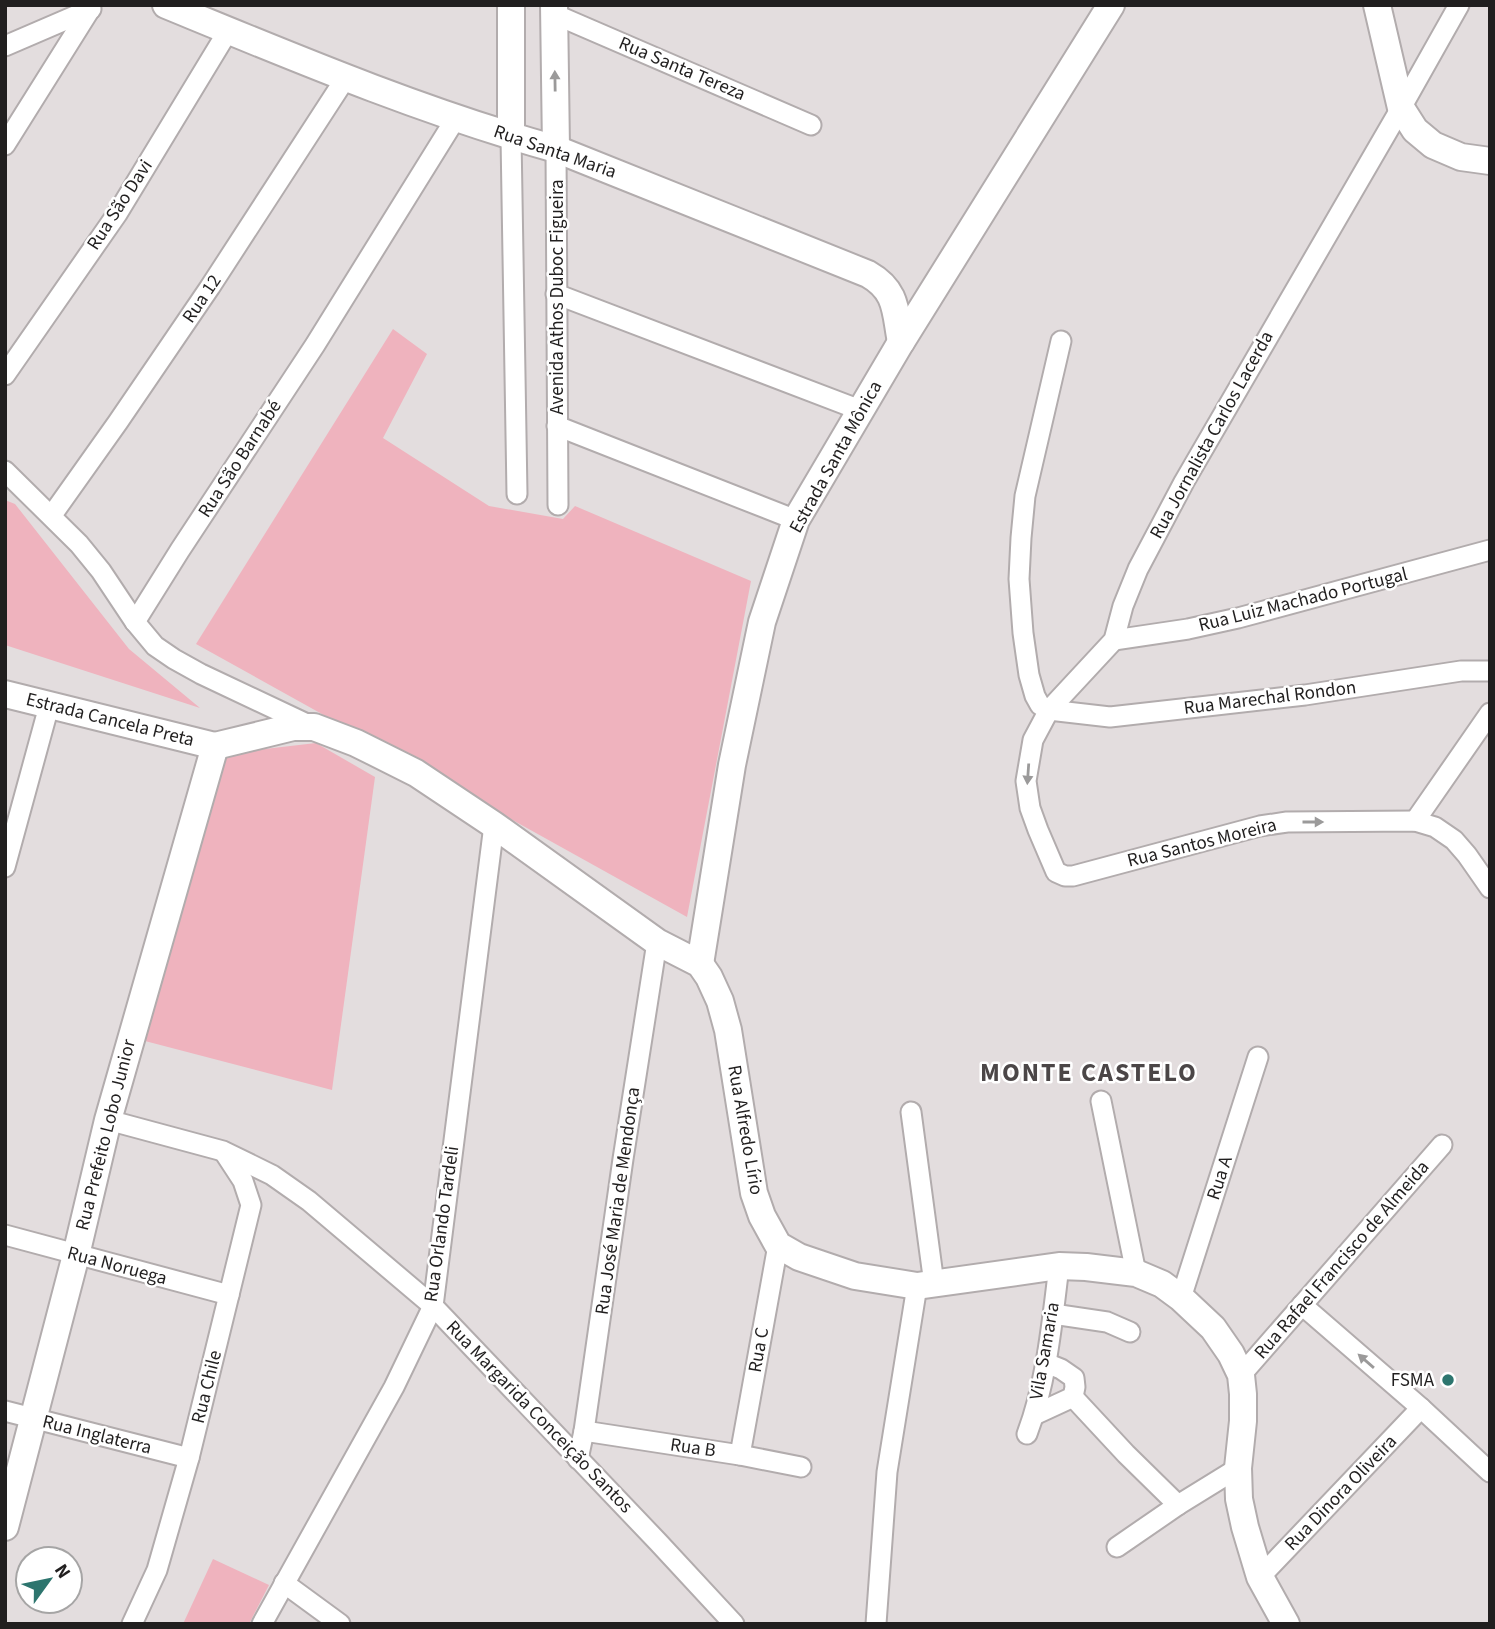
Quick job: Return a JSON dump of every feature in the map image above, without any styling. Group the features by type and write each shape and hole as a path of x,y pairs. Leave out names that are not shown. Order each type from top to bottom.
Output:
{"main road":[{"name":"Rua Santa Maria","path":"166,5 345,79 511,137 556,149 868,274 881,281 889,291 894,303 901,342"},
{"path":"511,5 511,137"},
{"name":"Estrada Santa Mônica","path":"700,964 732,765 759,635 796,520 901,342 1111,5"},
{"path":"1377,5 1401,108 1415,130 1433,145 1461,157 1490,161"},
{"name":"Avenida Athos Duboc Figueira","path":"554,10 556,149"},
{"name":"Estrada Cancela Preta","path":"5,694 215,746"},
{"path":"215,746 293,727 314,727 356,743 416,774 494,825 657,942 700,964"},
{"name":"Rua Prefeito Lobo Junior","path":"5,1527 108,1120 215,746"},
{"name":"Rua Alfredo Lírio","path":"700,964 709,977 723,1011 754,1193 762,1216 778,1245"},
{"path":"778,1245 799,1257 855,1276 926,1285 1059,1266 1086,1267 1136,1273 1162,1284 1181,1298 1213,1328 1231,1354 1241,1375 1244,1421 1238,1468 1245,1527 1261,1577 1286,1624"}],"street":[{"name":"Rua Jornalista Carlos Lacerda","path":"1056,872 1030,808 1026,781 1033,740 1049,710 1114,640 1138,569 1173,503 1459,5"},
{"path":"5,46 93,8"},
{"path":"5,145 93,8"},
{"name":"Rua Santa Tereza","path":"554,10 811,125"},
{"name":"Rua São Davi","path":"5,375 117,214 228,31"},
{"name":"Rua 12","path":"52,515 210,288 345,79"},
{"name":"Rua São Barnabé","path":"135,622 315,345 456,118"},
{"path":"511,137 517,494"},
{"name":"Avenida Athos Duboc Figueira","path":"556,149 558,505"},
{"path":"556,295 860,410"},
{"path":"1049,710 1038,701 1029,675 1019,579 1025,496 1061,341"},
{"path":"557,426 796,520"},
{"path":"5,471 79,544 155,646 201,674 314,727"},
{"name":"Rua Luiz Machado Portugal","path":"1114,640 1238,618 1490,550"},
{"name":"Rua Marechal Rondon","path":"1049,710 1110,717 1305,695 1461,671 1490,671"},
{"path":"5,867 49,706"},
{"path":"1415,821 1490,713"},
{"name":"Rua Santos Moreira","path":"1056,872 1073,876 1260,826 1287,822 1415,821 1436,827 1454,841 1490,888"},
{"name":"Rua Orlando Tardeli","path":"262,1624 394,1387 433,1306 494,825"},
{"name":"Rua José Maria de Mendonça","path":"578,1459 657,942"},
{"name":"Rua A","path":"1181,1298 1258,1057"},
{"path":"1101,1101 1136,1273"},
{"path":"876,1624 887,1472 926,1285 911,1112"},
{"name":"Rua Margarida Conceição Santos","path":"108,1120 223,1151 272,1175 309,1201 433,1306 733,1624"},
{"name":"Rua Rafael Francisco de Almeida","path":"1241,1375 1442,1145"},
{"name":"Rua Chile","path":"132,1624 157,1570 189,1458 251,1205 243,1181 223,1151"},
{"name":"Rua Noruega","path":"5,1235 229,1295"},
{"name":"Rua C","path":"740,1455 778,1245"},
{"name":"Vila Samaria","path":"1027,1434 1046,1363 1059,1266"},
{"path":"1302,1305 1490,1472"},
{"path":"1053,1314 1107,1322 1130,1332"},
{"path":"1046,1363 1074,1378 1073,1397"},
{"path":"1034,1415 1073,1397"},
{"path":"1073,1397 1178,1505"},
{"name":"Rua Dinora Oliveira","path":"1261,1577 1421,1408"},
{"name":"Rua Inglaterra","path":"5,1410 189,1458"},
{"name":"Rua B","path":"584,1431 801,1467"},
{"path":"1116,1547 1238,1468"},
{"path":"284,1583 340,1624"}],"shaded area":[{"path":"393,329 427,354 383,438 489,506 563,519 575,506 751,581 687,917 196,644"},
{"path":"5,500 15,504 129,649 200,708 5,645"},
{"path":"316,743 375,777 332,1090 145,1041 222,754"},
{"path":"213,1559 269,1585 249,1624 183,1624"}],"place":[{"name":"FSMA","path":"1448,1380"}],"district":[{"name":"MONTE CASTELO","path":"1089,1072"}]}
